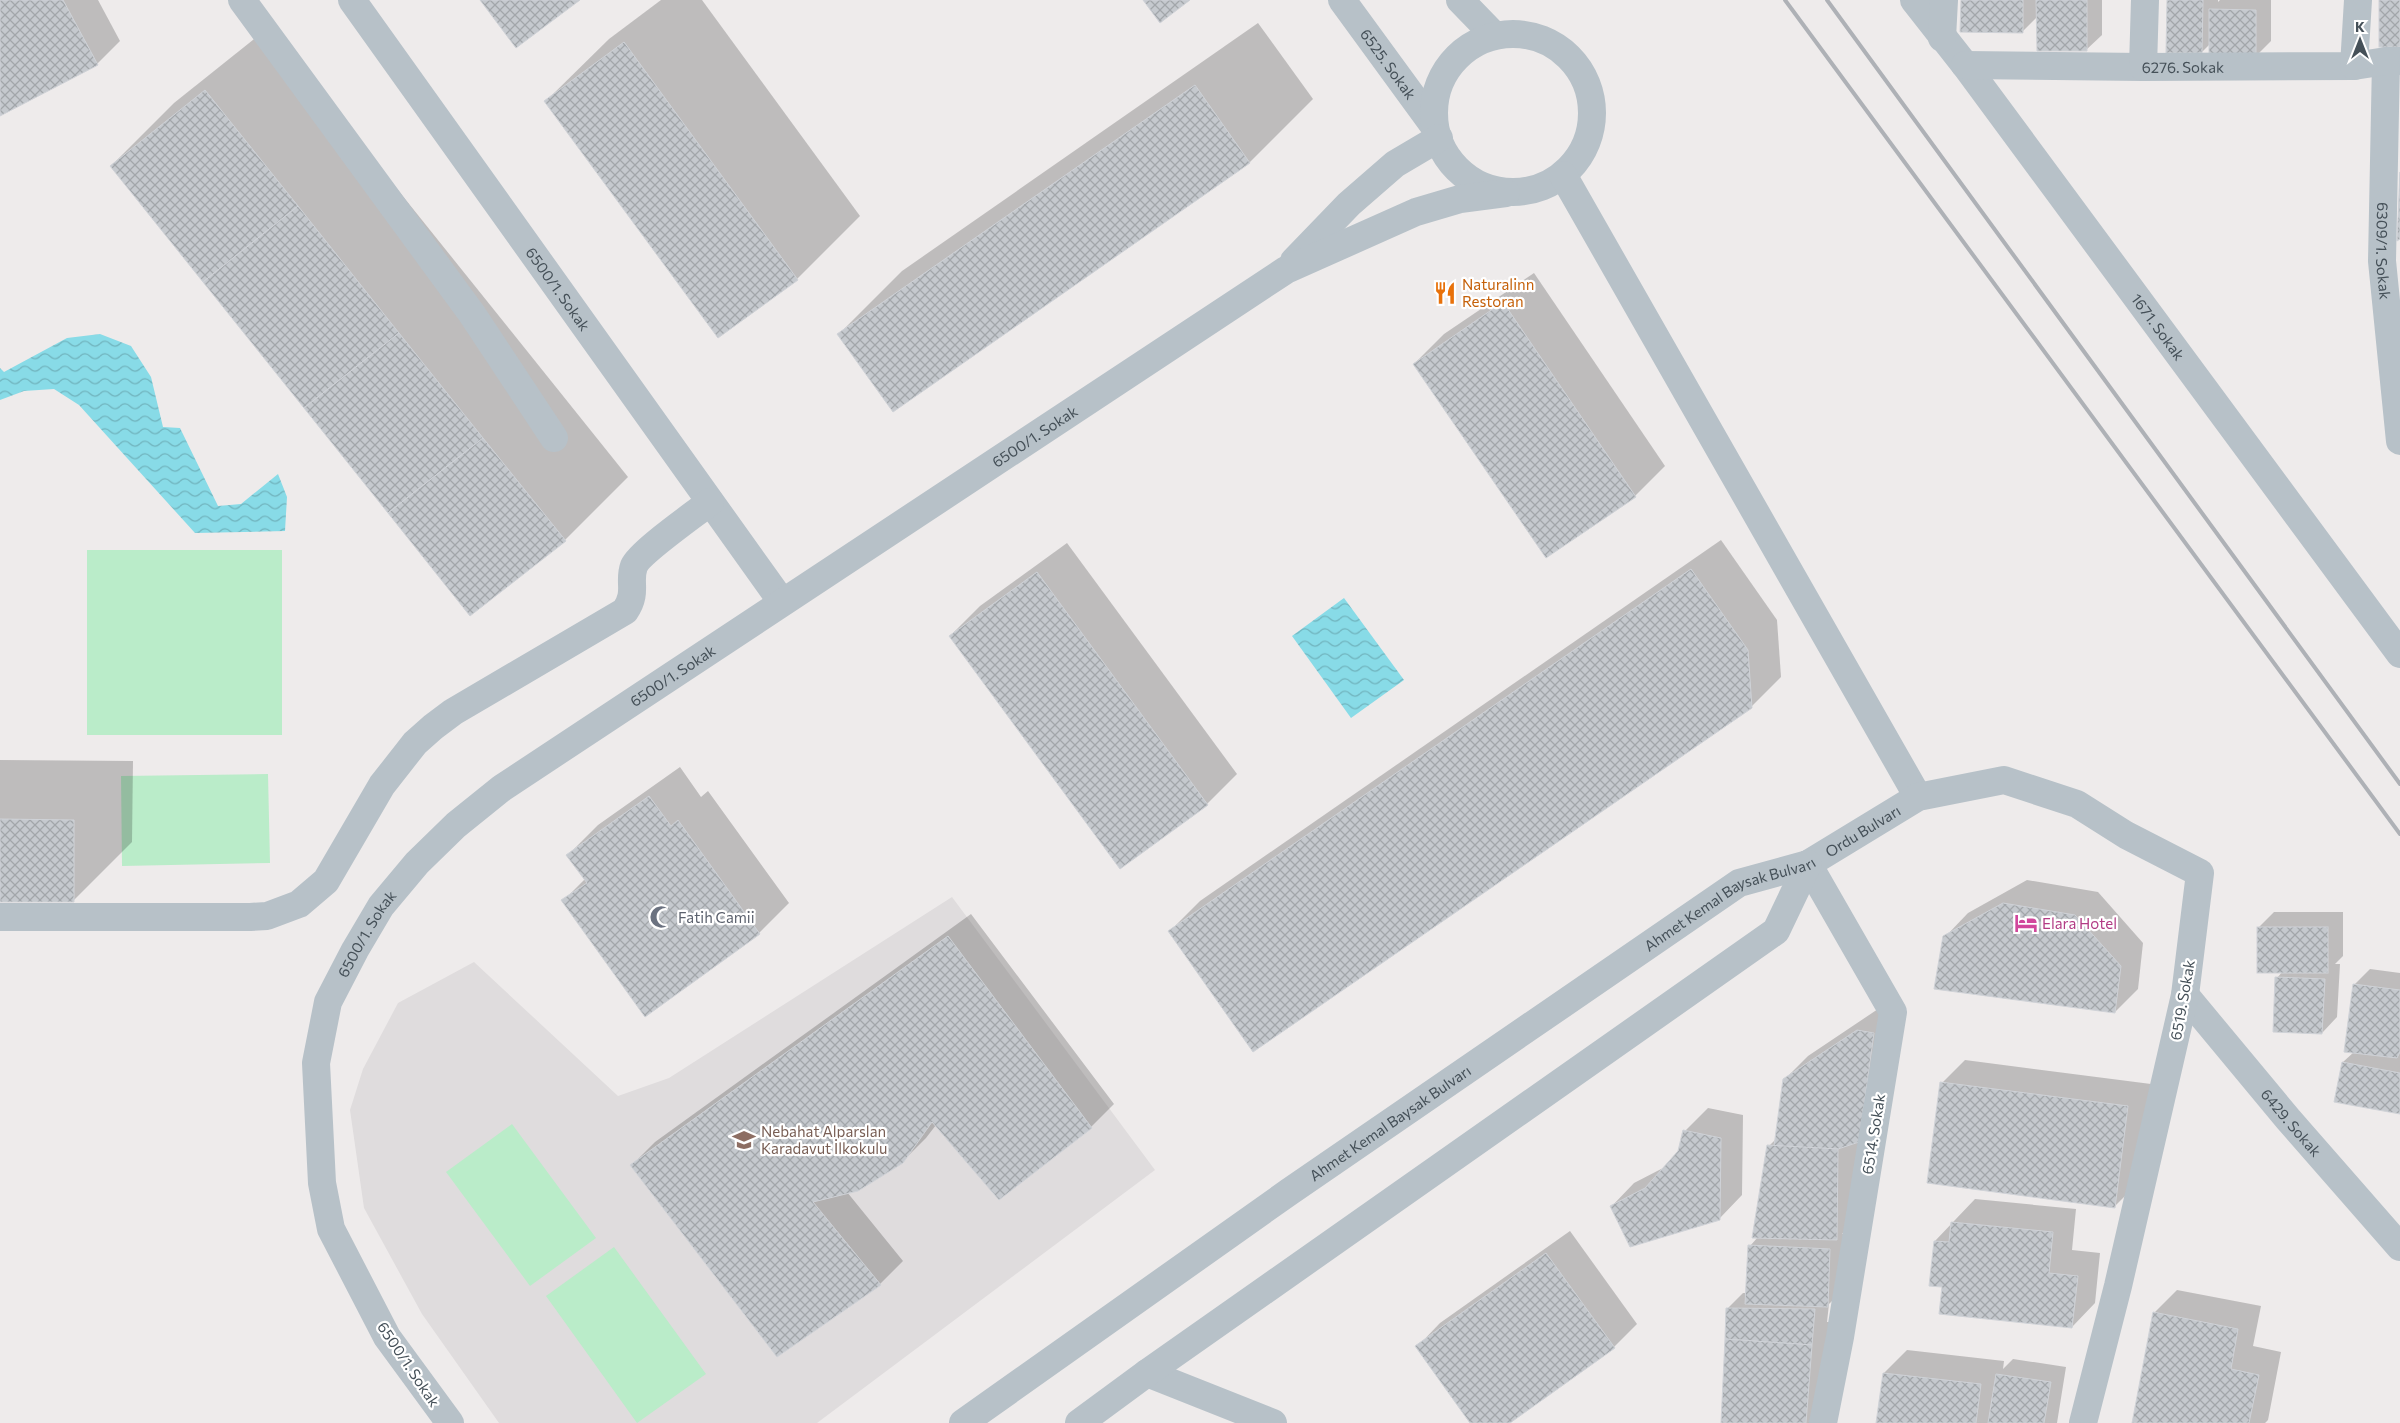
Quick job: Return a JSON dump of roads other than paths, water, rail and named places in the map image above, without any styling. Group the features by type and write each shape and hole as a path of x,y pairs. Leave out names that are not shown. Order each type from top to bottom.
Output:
{"street":[{"path":"242,0 472,314 554,438"},
{"name":"6500/1. Sokak","path":"352,0 782,602"},
{"name":"6525. Sokak","path":"1342,0 1436,132"},
{"path":"1460,0 1493,34"},
{"name":"1671. Sokak","path":"1914,0 1965,65 2400,654"},
{"path":"1942,38 1944,0"},
{"path":"2143,67 2145,0"},
{"path":"2354,66 2358,0"},
{"path":"1286,270 1416,212 1460,199 1531,192 1554,182 1573,167 1587,146 1593,121 1591,96 1582,72 1566,53 1544,40 1520,34 1493,34 1472,46 1454,60 1441,80 1434,103 1436,132 1448,161 1459,172 1481,186 1506,193"},
{"name":"6276. Sokak","path":"1965,65 2143,67 2354,66 2393,61"},
{"name":"6309/1. Sokak","path":"2393,61 2392,277 2400,441"},
{"path":"1286,270 1350,204 1395,164 1436,132"},
{"path":"1563,175 1918,797"},
{"name":"6500/1. Sokak","path":"450,1423 387,1337 330,1229 322,1183 316,1063 328,1002 381,906 416,863 456,825 502,788 1286,270"},
{"path":"0,917 250,917 267,916 299,904 326,881 382,785 414,743 453,712 625,611 632,596 634,566 640,557 710,502"},
{"name":"6519. Sokak","path":"1918,797 2004,780 2077,804 2126,834 2200,873 2185,995 2118,1286 2083,1423"},
{"name":"Ordu Bulvarı","path":"1808,864 1918,797"},
{"name":"Ahmet Kemal Baysak Bulvarı","path":"1079,1423 1147,1373 1776,930 1808,864"},
{"name":"Ahmet Kemal Baysak Bulvarı","path":"963,1423 1289,1192 1739,883 1808,864"},
{"name":"6514. Sokak","path":"1808,864 1893,1012 1840,1337 1824,1423"},
{"name":"6429. Sokak","path":"2185,995 2288,1119 2400,1247"},
{"path":"1147,1373 1273,1423"}],"water":[{"path":"100,334 131,346 151,377 163,427 180,428 218,506 241,504 278,474 287,497 285,531 195,533 79,405 54,389 24,391 0,400 0,368 4,372 67,338"},
{"path":"1344,598 1404,680 1351,718 1292,636"}],"railway":[{"path":"1785,0 2400,834"},
{"path":"1827,0 2400,784"}],"place":[{"name":"Naturalinn Restoran","path":"1445,293"},
{"name":"Fatih Camii","path":"661,917"},
{"name":"Elara Hotel","path":"2026,923"},
{"name":"Nebahat Alparslan Karadavut İlkokulu","path":"744,1140"}]}
